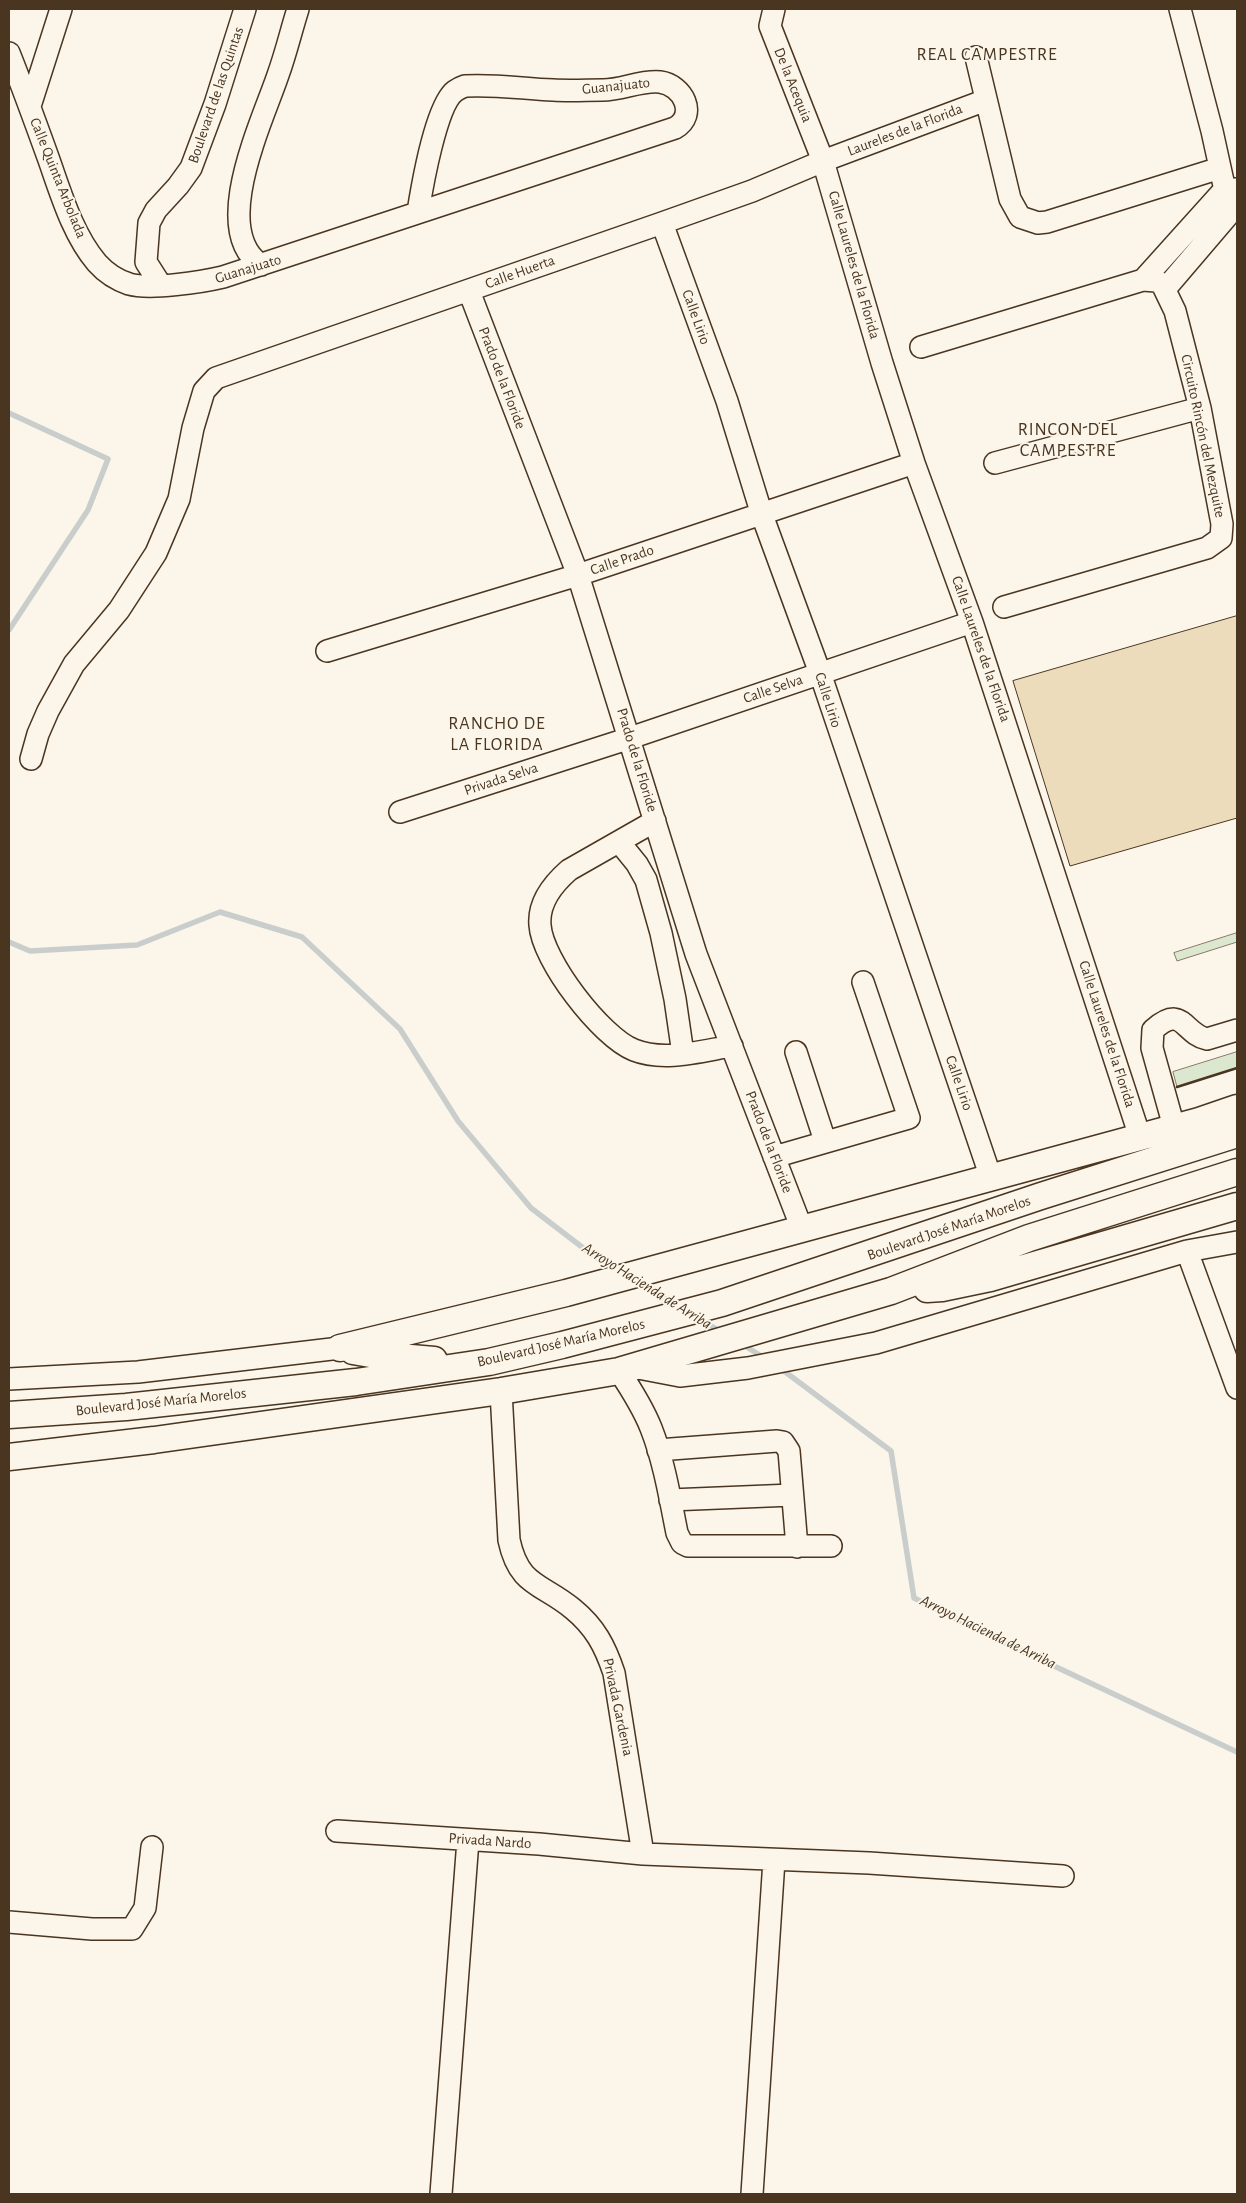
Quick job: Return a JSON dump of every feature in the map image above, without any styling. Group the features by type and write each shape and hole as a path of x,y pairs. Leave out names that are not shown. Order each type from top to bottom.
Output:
{"main road":[{"path":"340,1348 566,1293 1174,1128 1237,1108"},
{"path":"1198,1121 1212,1118 1237,1119"},
{"name":"Boulevard José María Morelos","path":"9,1415 126,1407 356,1382 464,1366 562,1345 722,1303 1041,1196 1237,1134"},
{"path":"9,1457 154,1440 501,1391 624,1368 891,1291 1029,1238 1237,1172"},
{"path":"891,1291 942,1288 990,1278 1237,1206"},
{"path":"340,1348 376,1355 423,1359 464,1366"}],"street":[{"path":"30,106 61,9"},
{"name":"Boulevard de las Quintas","path":"160,284 146,262 149,224 156,210 178,186 191,168 215,104 245,9"},
{"path":"261,265 251,258 245,246 240,225 240,208 247,161 278,75 298,9"},
{"name":"De la Acequia","path":"774,9 771,13 770,26 823,161"},
{"path":"921,347 1143,280 1156,281 1166,288 1234,212 1231,189 1220,168 1212,130 1180,9"},
{"name":"Calle Quinta Arbolada","path":"9,53 75,226 97,263 112,276 128,284 142,286 160,284"},
{"path":"976,57 1010,198 1020,217 1038,223 1047,222 1220,168"},
{"name":"Guanajuato","path":"160,284 210,280 261,265 675,128 681,125 685,114 684,97 679,90 660,82 649,82 607,90 466,86 454,92 440,121 428,157 418,212"},
{"name":"Laureles de la Florida","path":"823,161 986,100"},
{"name":"Calle Huerta","path":"31,760 38,734 48,711 74,664 119,610 156,553 179,498 193,428 204,392 216,378 314,342 469,291 662,223 752,190 823,161"},
{"name":"Calle Laureles de la Florida","path":"823,161 882,363 914,463 972,622 1140,1137"},
{"path":"1143,280 1231,189"},
{"name":"Calle Lirio","path":"662,223 727,401 762,514 820,673 991,1178"},
{"name":"Circuito Rincón del Mezquite","path":"1004,607 1207,548 1217,543 1223,534 1200,408 1175,311 1166,288"},
{"name":"Prado de la Floride","path":"469,291 578,575 696,954 802,1229"},
{"path":"994,463 1200,408"},
{"name":"Calle Prado","path":"327,651 578,575 914,463"},
{"name":"Calle Selva","path":"630,738 972,622"},
{"name":"Privada Selva","path":"400,812 630,738"},
{"path":"656,821 620,843 569,870 550,890 541,910 540,925 545,945 557,969 579,1001 623,1045 644,1054 664,1056 732,1046"},
{"path":"620,843 638,864 646,880 661,932 675,999 683,1054"},
{"path":"774,1157 909,1118 863,982"},
{"path":"1174,1128 1152,1048 1153,1030 1161,1023 1173,1019 1188,1025 1193,1034 1206,1039 1237,1030"},
{"path":"796,1052 826,1141"},
{"path":"624,1368 680,1376 748,1368 876,1342 1187,1251 1237,1242"},
{"path":"1187,1251 1237,1388"},
{"name":"Boulevard José María Morelos","path":"9,1379 199,1367 340,1348"},
{"path":"624,1368 658,1450 677,1533 682,1544 688,1546 831,1546"},
{"name":"Privada Gardenia","path":"501,1391 509,1540 512,1555 522,1572 535,1586 572,1608 591,1628 606,1648 614,1673 643,1854"},
{"path":"658,1450 783,1442 789,1451 797,1547"},
{"path":"670,1500 792,1495"},
{"name":"Privada Nardo","path":"337,1831 643,1854 869,1863 1063,1876"},
{"path":"441,2194 468,1840"},
{"path":"9,1922 92,1929 132,1929 145,1908 152,1847"},
{"path":"752,2194 774,1860"}],"green space":[{"path":"1237,933 1237,942 1177,961 1174,953"},
{"path":"1237,1052 1237,1068 1177,1087 1173,1072"}],"building":[{"path":"1237,616 1237,818 1070,866 1013,681"}],"waterway":[{"name":"Arroyo Hacienda de Arriba","path":"9,413 108,459 88,510 9,630"},
{"name":"Arroyo Hacienda de Arriba","path":"9,942 30,951 137,945 220,912 302,937 400,1029 458,1121 531,1208 595,1257 618,1271"},
{"name":"Arroyo Hacienda de Arriba","path":"636,1282 678,1306"},
{"name":"Arroyo Hacienda de Arriba","path":"697,1317 721,1332"},
{"name":"Arroyo Hacienda de Arriba","path":"742,1344 766,1359"},
{"name":"Arroyo Hacienda de Arriba","path":"780,1368 891,1451 914,1598 1237,1752"}],"wall":[{"path":"1177,1087 1237,1068"}],"district":[{"name":"REAL CAMPESTRE","path":"987,55"},
{"name":"RINCON DEL CAMPESTRE","path":"1068,440"},
{"name":"RANCHO DE LA FLORIDA","path":"497,734"}]}
